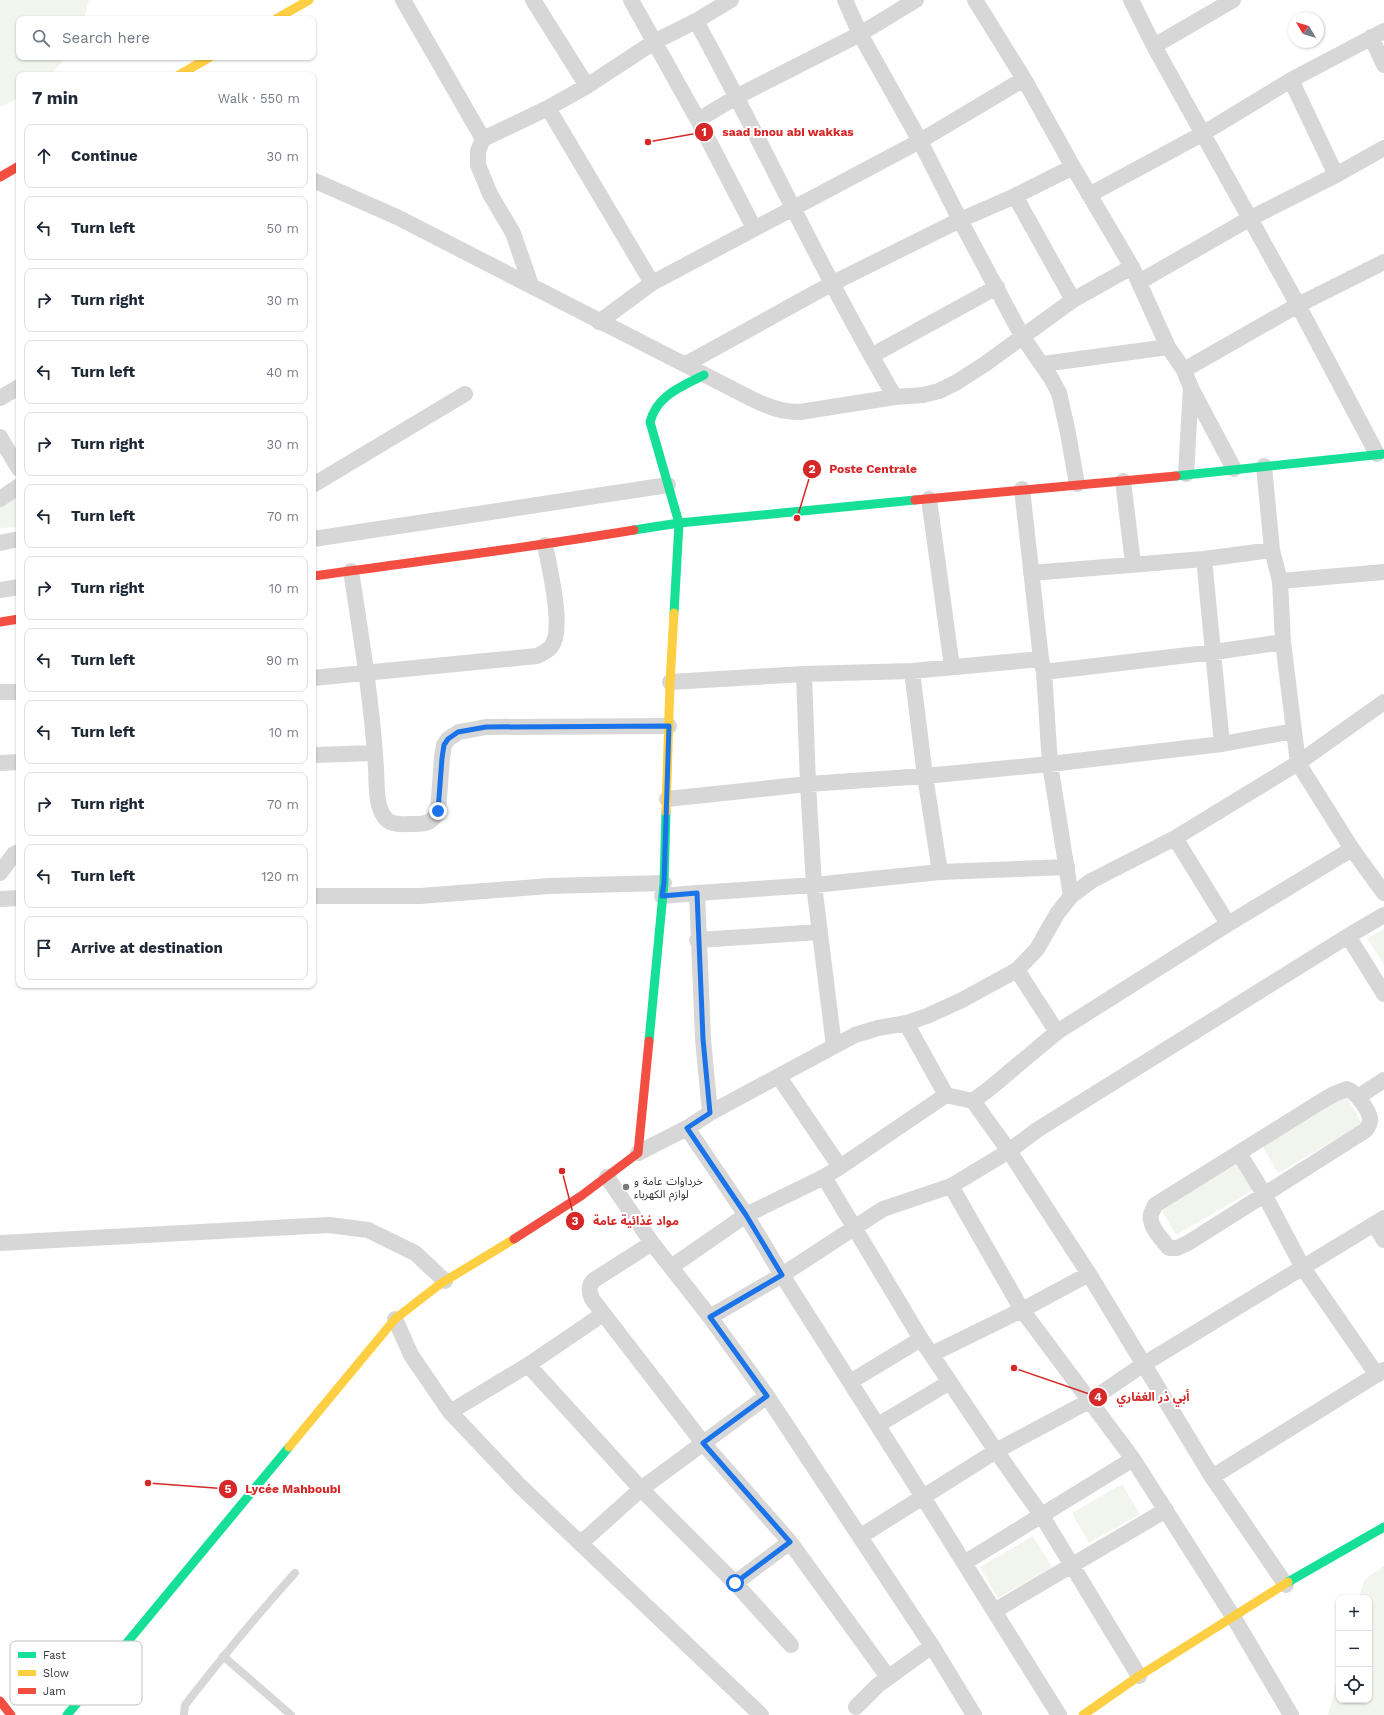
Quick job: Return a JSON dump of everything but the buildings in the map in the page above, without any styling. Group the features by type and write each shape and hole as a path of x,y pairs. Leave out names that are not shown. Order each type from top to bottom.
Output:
{"street":[{"path":"281,16 309,0"},
{"path":"403,0 484,139"},
{"path":"533,0 587,86"},
{"path":"631,0 698,120 754,228"},
{"path":"531,285 513,233 490,194 478,165 478,151 484,139 548,108 587,86 654,42 696,21 731,0"},
{"path":"845,0 860,34 920,141 1022,336 1043,364 1058,393 1067,428 1077,484"},
{"path":"698,120 738,96 860,34 916,0"},
{"path":"975,0 1024,79 1089,195 1132,267 1168,347 1184,370 1191,388 1234,469"},
{"path":"316,576 472,553 545,545 679,524 1022,489 1124,481 1380,454 1202,134 1154,46 1131,0"},
{"path":"1154,46 1233,0"},
{"path":"696,21 738,96 794,209 871,356 895,397"},
{"path":"1089,195 1202,134 1291,80 1377,34 1384,65"},
{"path":"184,72 205,60"},
{"path":"599,322 652,283 920,141 1024,79"},
{"path":"1291,80 1336,175"},
{"path":"548,108 652,283"},
{"path":"1139,282 1249,219 1336,175 1384,148"},
{"path":"686,364 833,283 960,220 1015,196 1073,167"},
{"path":"0,177 16,168"},
{"path":"316,181 397,217 531,285 599,322 686,364 704,375 762,404 787,412 800,412 895,397 923,395 939,391 974,371 1073,300 1132,267"},
{"path":"1015,196 1073,300"},
{"path":"1184,370 1298,305 1384,262"},
{"path":"871,356 997,286"},
{"path":"1043,364 1168,347"},
{"path":"638,1153 663,890 670,682 679,524 650,422 651,413 657,402 665,395 704,375"},
{"path":"1186,474 1191,388"},
{"path":"0,398 16,389"},
{"path":"316,483 465,394"},
{"path":"0,439 16,465"},
{"path":"1264,466 1272,550 1280,581 1283,642 1298,763 1352,849 1384,893"},
{"path":"1124,481 1133,563"},
{"path":"316,539 668,485"},
{"path":"0,499 16,488"},
{"path":"1022,489 1043,665 1050,764 1071,896"},
{"path":"930,499 952,667"},
{"path":"0,543 16,540"},
{"path":"316,678 537,656 550,648 557,635 557,612 545,545"},
{"path":"1032,573 1133,563 1204,559 1272,550"},
{"path":"1204,559 1222,744"},
{"path":"351,571 366,672 379,807 384,817 394,824 424,824 435,818 438,811 444,745 452,735 458,732 486,727 669,726"},
{"path":"1280,581 1384,572"},
{"path":"0,590 16,587"},
{"path":"0,622 16,619"},
{"path":"670,682 804,674 912,671 952,667 1043,665 1214,652 1283,642"},
{"path":"912,671 925,776 940,872"},
{"path":"804,674 808,784 814,885 834,1046"},
{"path":"0,692 16,692"},
{"path":"128,1641 395,1319 414,1301 528,1231 607,1177 638,1153 687,1128 710,1113 855,1034 906,1023 927,1016 962,1000 1017,970 1037,949 1057,914 1071,896 1091,881 1176,838 1298,763 1384,702"},
{"path":"667,799 808,784 925,776 1050,764 1222,744 1294,731"},
{"path":"316,755 375,753"},
{"path":"0,763 16,762"},
{"path":"1176,838 1228,924"},
{"path":"973,1101 1056,1032 1228,924 1352,849"},
{"path":"0,873 11,853"},
{"path":"316,896 420,896 549,886 663,890 697,893 814,885 940,872 1067,867"},
{"path":"697,893 697,940 703,1039 710,1113"},
{"path":"0,899 16,898"},
{"path":"710,1317 782,1275 883,1209 951,1186 1009,1151 1037,1130 1384,915"},
{"path":"697,940 820,932"},
{"path":"1348,936 1384,994"},
{"path":"1017,970 1056,1032"},
{"path":"906,1023 946,1095"},
{"path":"779,1076 840,1167"},
{"path":"1358,1097 1384,1080"},
{"path":"1347,1089 1353,1091 1358,1097 1370,1117 1370,1123 1366,1130 1177,1248 1169,1248 1151,1222 1151,1214 1155,1205 1239,1153 1334,1094 1347,1089"},
{"path":"671,1267 746,1215 824,1177 840,1167 946,1095 973,1101 1009,1151 1089,1274 1212,1477 1286,1585"},
{"path":"687,1128 746,1215 782,1275 923,1496 1059,1715"},
{"path":"1212,1477 1380,1373 1303,1268 1264,1194 1239,1153"},
{"path":"607,1177 652,1243 710,1317 767,1396 861,1536 932,1646 974,1715"},
{"path":"824,1177 855,1226 921,1339 996,1451 1042,1516 1139,1676"},
{"path":"951,1186 1022,1310 1091,1400 1133,1459 1234,1618 1291,1715"},
{"path":"861,1536 996,1451 1091,1400 1144,1364 1379,1221 1384,1240"},
{"path":"0,1243 329,1225 368,1230 415,1253 445,1281"},
{"path":"652,1243 591,1283 589,1291 592,1299 703,1443 790,1542 888,1677"},
{"path":"932,1354 1022,1310 1089,1274"},
{"path":"450,1412 528,1365 603,1314"},
{"path":"395,1319 411,1355 450,1412 520,1486 761,1715"},
{"path":"850,1382 921,1339"},
{"path":"528,1365 641,1489 735,1583 791,1645"},
{"path":"878,1425 950,1382"},
{"path":"581,1543 641,1489 767,1396"},
{"path":"964,1563 1133,1459"},
{"path":"994,1611 1166,1510"},
{"path":"1082,1715 1139,1676 1234,1618 1298,1576 1384,1527"},
{"path":"735,1583 790,1542"},
{"path":"856,1707 878,1685 932,1646"},
{"path":"0,1701 11,1715"},
{"path":"67,1715 75,1705"}],"lane":[{"path":"184,1715 185,1706 223,1656 295,1573"},
{"path":"223,1656 291,1715"}],"shaded area":[{"path":"0,0 89,0 85,16 16,16 16,60 63,60 52,72 16,72 16,99 0,107"},
{"path":"16,492 16,527 0,528 0,502"},
{"path":"1384,929 1384,965 1367,938"},
{"path":"1346,1096 1362,1124 1278,1173 1262,1145"},
{"path":"1237,1162 1253,1190 1176,1235 1160,1207"},
{"path":"1122,1484 1140,1514 1089,1543 1072,1513"},
{"path":"1033,1536 1052,1567 998,1598 980,1567"},
{"path":"1384,1566 1384,1715 1328,1715 1336,1684 1336,1703 1372,1703 1372,1595 1360,1595 1364,1580"}],"traffic: fast":[{"path":"674,613 679,523 650,422 653,413 664,398 704,375"},
{"path":"1176,476 1384,454"},
{"path":"634,530 679,523 915,500"},
{"path":"649,1041 664,883 666,812"},
{"path":"128,1641 289,1447"},
{"path":"1288,1582 1384,1527"},
{"path":"67,1715 75,1705"}],"traffic: slow":[{"path":"281,16 309,0"},
{"path":"184,72 205,60"},
{"path":"666,812 670,682 674,613"},
{"path":"289,1447 395,1319 440,1284 514,1239"},
{"path":"1083,1715 1139,1676 1288,1582"}],"traffic: jam":[{"path":"0,177 16,168"},
{"path":"915,500 1176,476"},
{"path":"316,576 514,549 634,530"},
{"path":"0,622 16,619"},
{"path":"514,1239 581,1196 638,1153 649,1041"},
{"path":"0,1701 11,1715"}],"place":[{"name":"saad bnou abi wakkas","path":"648,142"},
{"name":"Poste Centrale","path":"797,518"},
{"name":"مواد غذائية عامة","path":"562,1171"},
{"name":"خرداوات عامة و لوازم الكهرباء","path":"626,1187"},
{"name":"أبي ذر الغفاري","path":"1014,1368"},
{"name":"Lycée Mahboubi","path":"148,1483"}],"route":[{"path":"438,811 444,745 452,735 458,732 486,727 669,726 664,883 662,896 697,893 697,940 703,1039 710,1113 687,1128 746,1215 782,1275 710,1317 767,1396 703,1443 790,1542 735,1583"}]}
